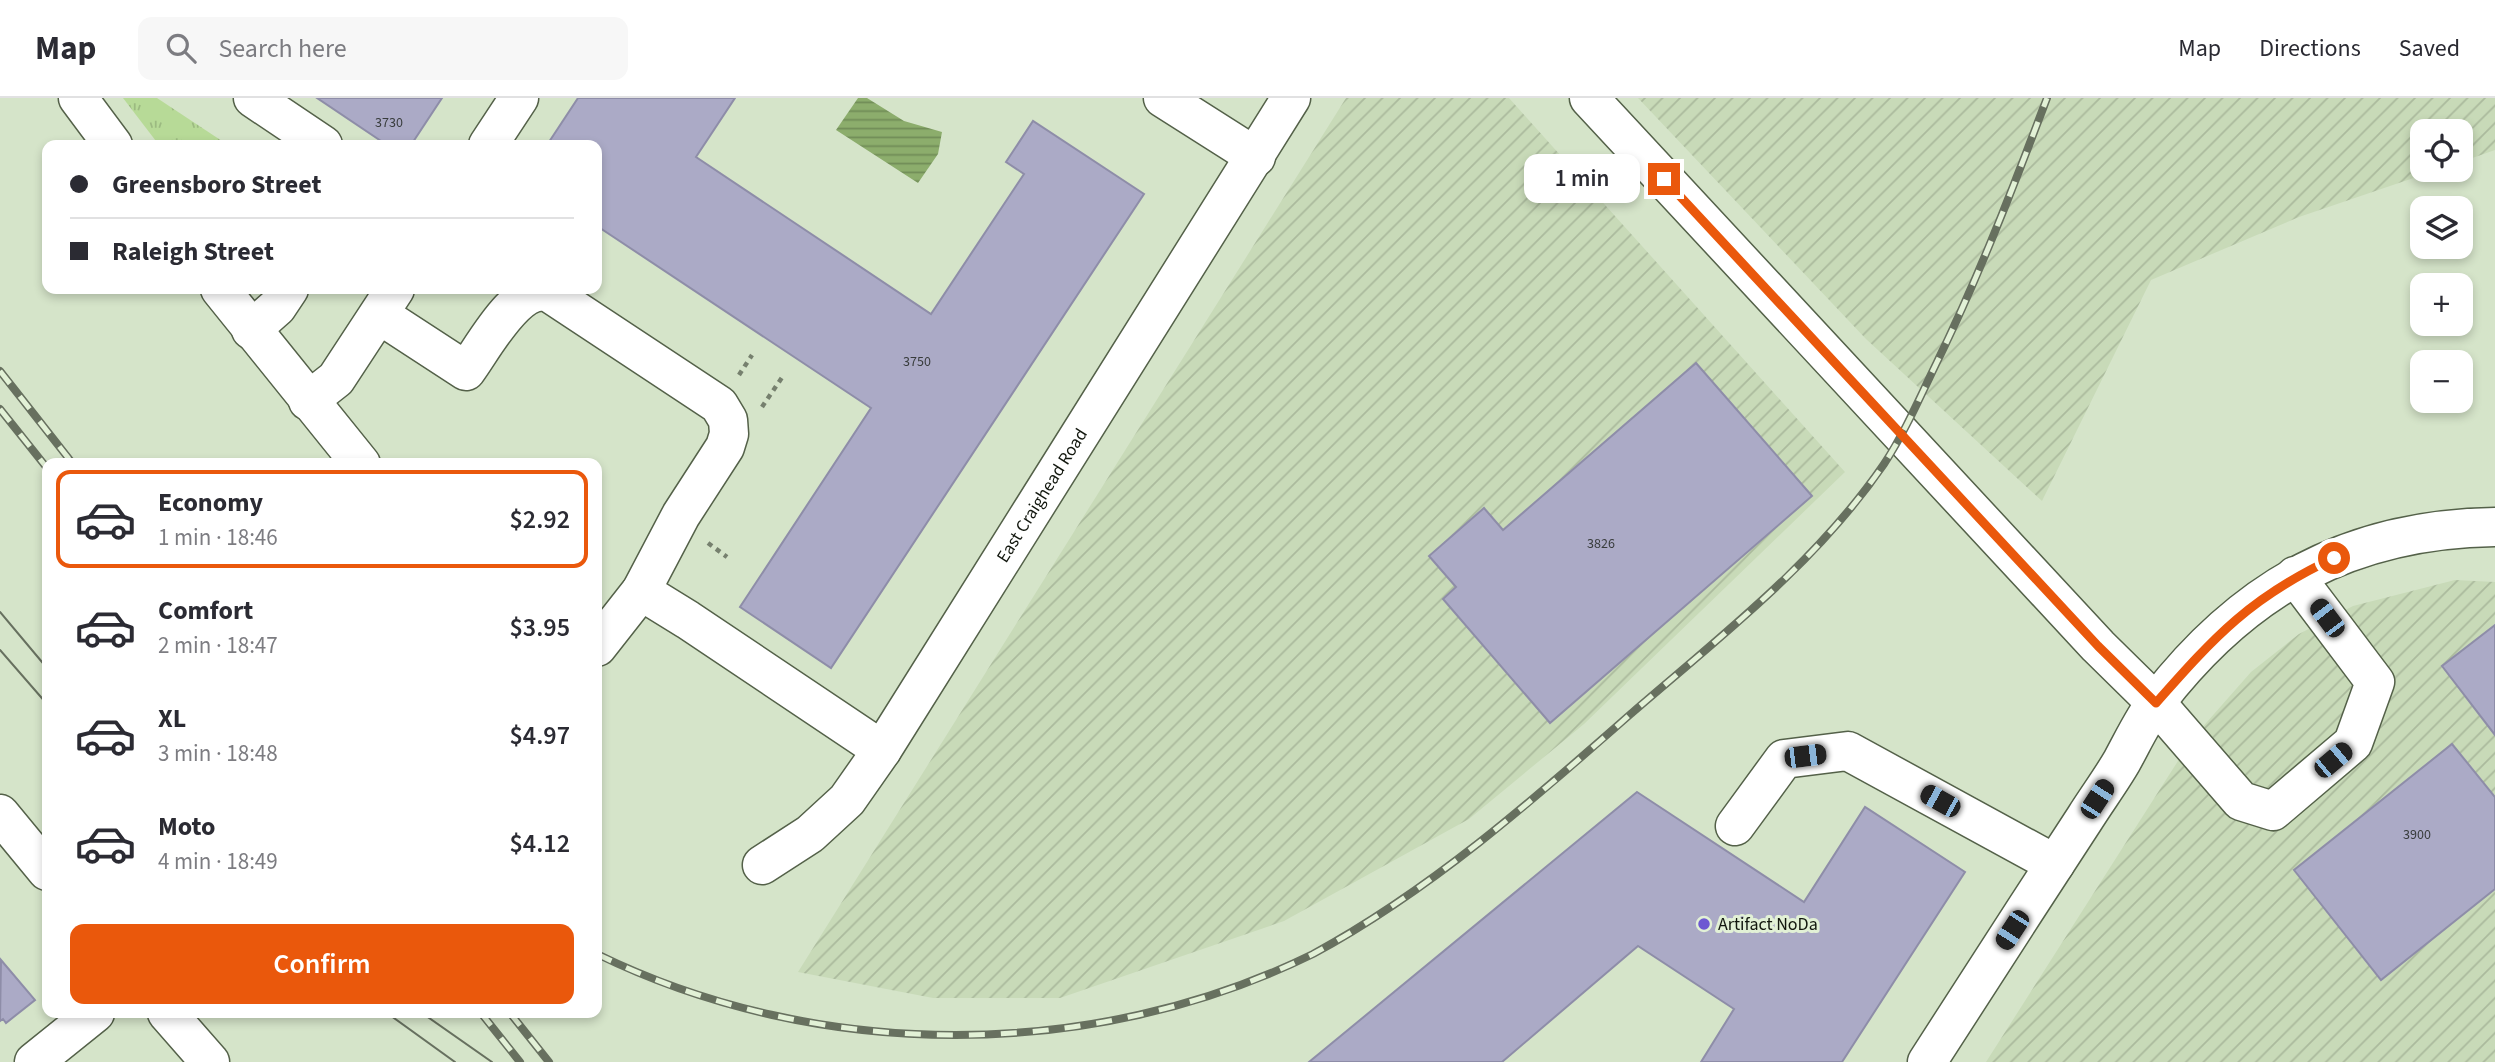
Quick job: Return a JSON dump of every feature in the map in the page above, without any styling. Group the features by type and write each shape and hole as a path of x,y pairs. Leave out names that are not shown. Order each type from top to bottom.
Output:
{"street":[{"path":"78,98 109,140"},
{"path":"253,98 316,140"},
{"path":"491,140 519,98"},
{"path":"1163,98 1256,157"},
{"name":"East Craighead Road","path":"762,865 810,834 847,800 882,750 1291,98"},
{"path":"1589,98 2089,637 2156,703 2241,801 2273,811 2353,743 2375,682 2295,576"},
{"path":"224,294 356,458"},
{"path":"251,330 277,307 286,294"},
{"path":"308,401 336,379 388,302 466,371 517,301 531,294"},
{"path":"551,294 706,394 719,405 728,420 729,435 725,447 681,515 641,591 602,641"},
{"path":"1927,1062 2156,703 2217,634 2241,612 2295,576 2354,549 2417,532 2495,527"},
{"path":"641,591 882,750"},
{"path":"1735,826 1784,759 1848,751 2055,864"},
{"path":"0,814 42,865"},
{"path":"34,1062 89,1018"},
{"path":"171,1018 210,1062"}],"shaded area":[{"path":"858,98 867,98 904,121 942,132 938,154 918,183 836,130"},
{"path":"1346,98 1509,98 1845,472 1584,724 1469,819 1284,921 1060,998 933,998 798,972"},
{"path":"1638,98 2495,98 2495,150 2473,158 2473,119 2410,119 2410,179 2299,217 2151,280 2042,501 1866,339"},
{"path":"2455,580 2495,582 2495,1062 1986,1062 2192,739 2251,672 2299,634 2353,606"}],"green space":[{"path":"123,98 157,98 220,140 155,140"}],"building":[{"path":"317,98 442,98 414,140 380,140"},
{"path":"578,98 735,98 696,157 931,314 1024,174 1006,162 1033,121 1144,194 831,668 740,607 871,408 602,229 602,140 550,140"},
{"path":"1696,363 1812,496 1550,723 1443,599 1456,587 1429,556 1484,508 1503,530"},
{"path":"2495,625 2495,735 2442,666"},
{"path":"2452,744 2495,797 2495,889 2381,980 2294,870"},
{"name":"Artifact NoDa","path":"1637,792 1804,902 1865,807 1965,872 1842,1062 1701,1062 1734,1009 1638,946 1502,1062 1309,1062"},
{"path":"1,960 35,1000 6,1023 3,1019 0,1021"}],"tram line":[{"path":"0,612 42,662"},
{"path":"0,650 42,698"},
{"path":"394,1018 455,1062"},
{"path":"429,1018 492,1062"}],"railway":[{"path":"602,956 682,989 771,1015 863,1030 955,1035 1048,1030 1139,1015 1228,989 1313,954 1357,929 1440,873 1557,778 1767,596 1858,500 1899,439 1952,330 1995,232 2047,98"},
{"path":"0,371 68,458"},
{"path":"0,409 42,462"},
{"path":"485,1018 520,1062"},
{"path":"514,1018 549,1062"}],"place":[{"name":"Artifact NoDa","path":"1704,924"}],"route":[{"path":"1664,179 2098,646 2156,703 2217,634 2241,612 2295,576 2334,558"}]}
